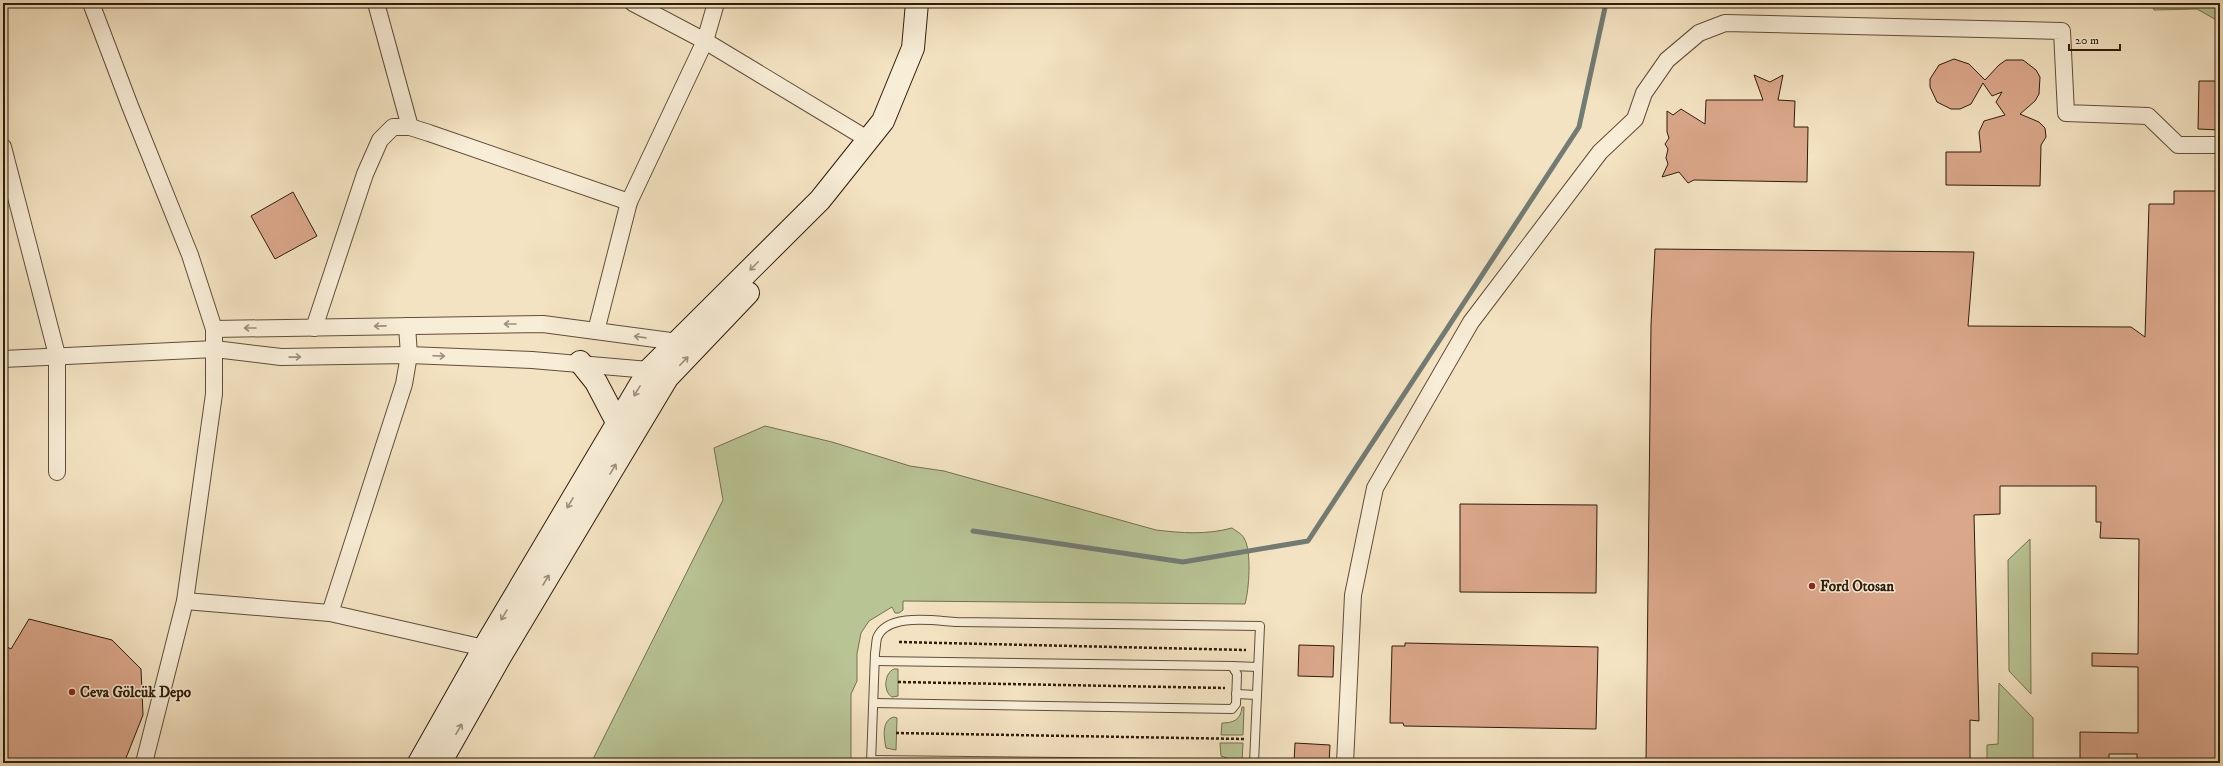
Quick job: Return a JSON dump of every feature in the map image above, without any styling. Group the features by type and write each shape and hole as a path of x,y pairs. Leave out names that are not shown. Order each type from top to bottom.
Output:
{"main road":[{"path":"419,763 484,648 649,370 820,200 883,121 913,48 917,3"},
{"path":"440,763 501,655 667,378 829,208 896,128 925,51 929,3"},
{"path":"580,362 596,382 618,424"}],"street":[{"path":"91,3 130,106 190,255 214,328 214,394 184,601 144,763"},
{"path":"376,3 410,128"},
{"path":"633,3 705,41 869,140"},
{"path":"596,331 629,202 705,41 716,3"},
{"path":"1345,763 1353,595 1375,488 1471,322 1600,152 1635,119 1644,93 1667,60 1699,33 1725,23 2062,31 2066,113 2148,116 2178,145 2220,145"},
{"path":"314,328 365,174 380,140 393,127 410,128 629,202"},
{"path":"3,147 57,355 57,472"},
{"path":"214,328 314,328 543,324 678,342"},
{"path":"330,613 392,423 409,355 407,326"},
{"path":"3,359 57,355 215,349 281,358 409,355 580,362 649,370"},
{"path":"184,601 330,613 484,648"}],"lane":[{"path":"1170,763 871,761 877,637 886,626 893,622 913,620 957,622 1260,626 1254,763"},
{"path":"875,660 1258,667"},
{"path":"874,703 1232,709 1236,704 1237,674 1232,666"},
{"path":"1236,691 1257,695"}],"path":[{"path":"899,642 1246,650 1246,667"},
{"path":"898,682 1236,691"},
{"path":"896,733 1244,739 1244,744"}],"green space":[{"path":"2152,3 2220,3 2220,22 2197,9 2154,10"},
{"path":"765,426 832,442 910,466 944,471 1156,530 1194,533 1213,532 1232,528 1243,537 1247,544 1249,580 1245,604 903,601 903,610 899,613 895,613 892,607 869,621 861,633 857,654 857,681 851,694 851,759 837,763 591,763 723,500 714,448"},
{"path":"2030,539 2031,694 2009,671 2008,560"},
{"path":"894,669 898,669 898,696 892,697 887,691 886,683 888,674"},
{"path":"1999,683 2033,718 2033,763 1987,763 1987,745 1998,744"},
{"path":"1242,707 1244,707 1243,735 1221,735 1222,723 1236,720 1240,715"},
{"path":"894,717 897,718 896,750 886,748 884,735 885,725"},
{"path":"1220,743 1243,743 1242,763 1235,763 1230,759 1221,756"}],"building":[{"path":"1954,59 1969,64 1985,80 1999,65 2006,60 2023,60 2036,70 2040,77 2039,94 2035,101 2020,114 2039,122 2045,128 2046,137 2041,145 2040,186 1946,185 1946,152 1981,152 1979,132 1984,121 2005,115 1996,102 2002,92 1992,96 1983,83 1971,104 1960,109 1951,109 1937,102 1930,87 1930,79 1939,65"},
{"path":"1754,75 1770,82 1783,75 1778,100 1795,101 1794,127 1808,127 1807,182 1694,180 1688,183 1679,172 1662,177 1668,164 1666,158 1668,149 1665,144 1669,138 1667,132 1667,111 1673,115 1681,109 1705,124 1706,100 1763,100"},
{"path":"2199,81 2220,81 2220,130 2198,129"},
{"path":"2174,191 2220,191 2220,763 2137,763 2137,754 2109,754 2109,763 2080,763 2080,732 2138,733 2138,667 2092,666 2092,653 2138,654 2139,539 2100,538 2101,522 2096,522 2096,486 2000,486 2000,514 1974,515 1979,721 1970,720 1970,763 1646,763 1651,325 1655,249 1974,252 1968,326 2131,327 2145,337 2149,204 2174,204"},
{"path":"293,192 317,236 275,259 251,216"},
{"path":"1460,504 1597,505 1596,593 1460,592"},
{"name":"Ceva Gölcük Depo","path":"29,619 112,640 141,669 143,715 124,763 3,763 3,645 11,649"},
{"path":"1405,643 1598,647 1596,729 1404,726 1403,723 1390,723 1392,646 1405,646"},
{"path":"1299,645 1334,646 1333,677 1298,676"},
{"path":"1295,743 1330,745 1329,763 1294,763"}],"waterway":[{"path":"973,531 1183,562 1308,541 1579,127 1606,3"}],"place":[{"name":"Ford Otosan","path":"1812,586"},
{"name":"Ceva Gölcük Depo","path":"72,692"}]}
